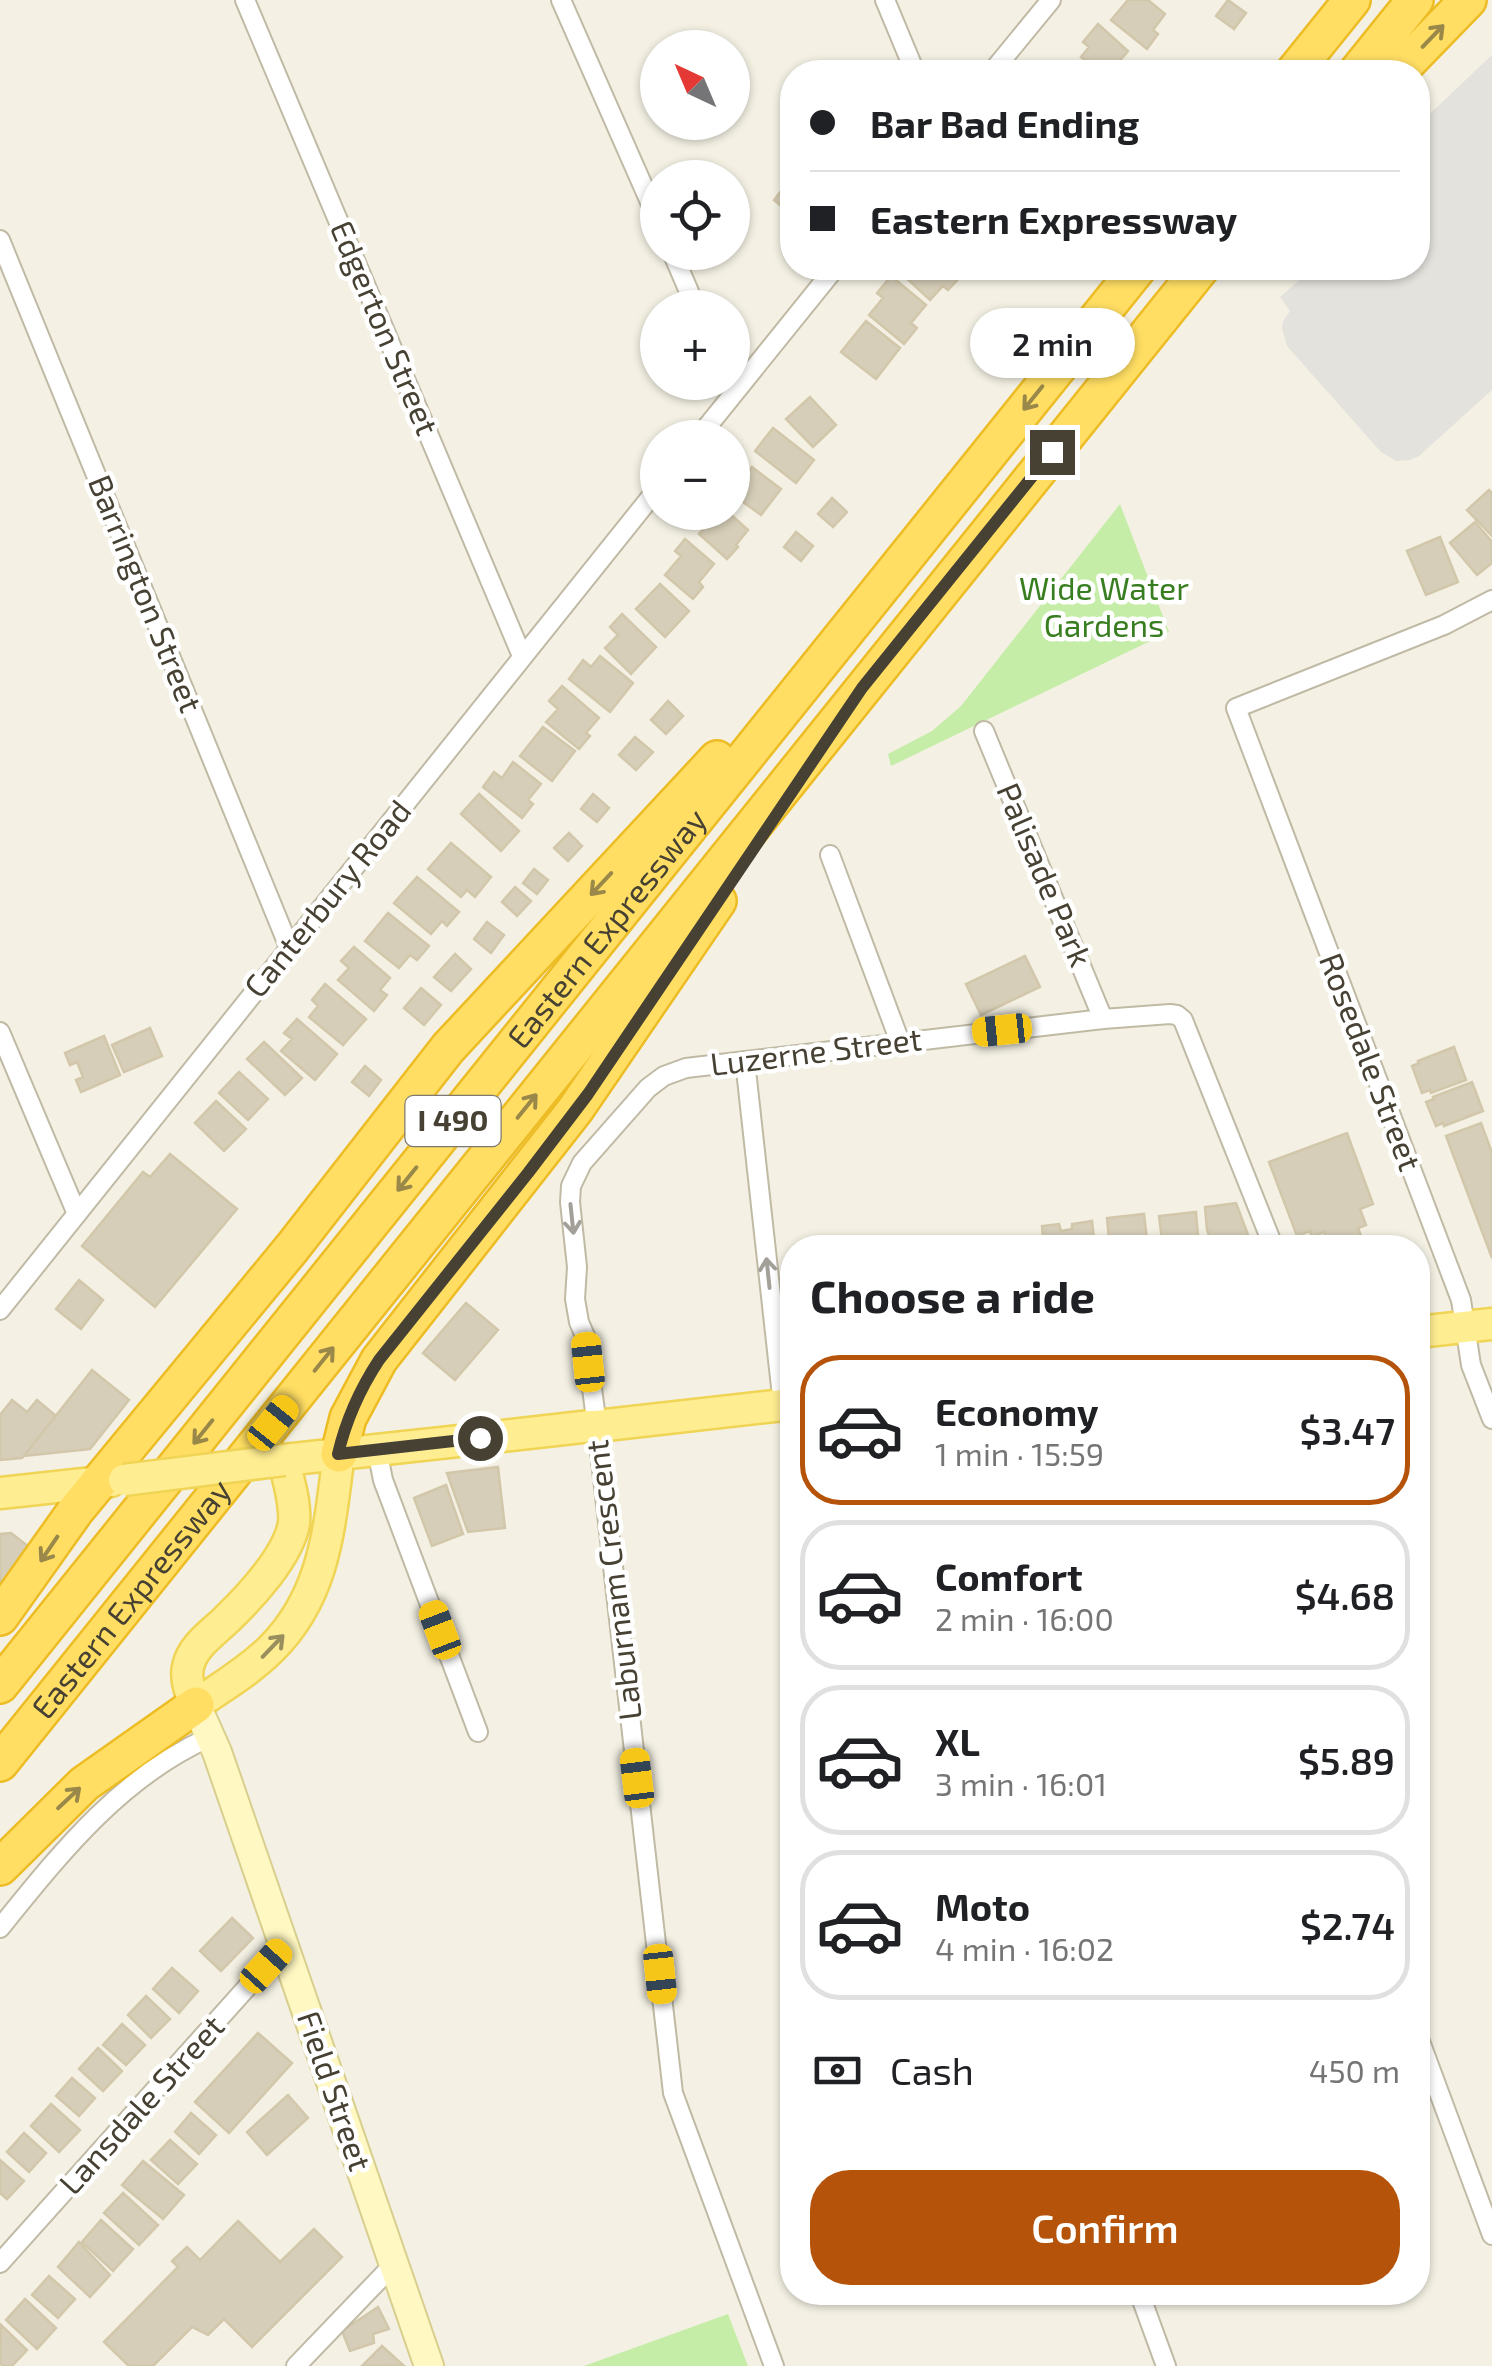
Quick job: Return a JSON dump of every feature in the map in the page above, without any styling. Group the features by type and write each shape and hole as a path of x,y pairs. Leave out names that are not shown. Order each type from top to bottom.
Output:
{"highway":[{"path":"1299,60 1338,0"},
{"path":"1301,60 1352,0"},
{"path":"1367,60 1415,0"},
{"path":"1410,60 1468,0"},
{"name":"Eastern Expressway","path":"0,1685 1128,280"},
{"name":"Eastern Expressway","path":"0,1763 1191,280"},
{"path":"1147,335 1200,280"},
{"path":"0,1617 76,1510 112,1481 448,1048 906,557"},
{"path":"338,1454 348,1418 379,1360 588,1094 862,688"},
{"path":"0,1867 84,1784 203,1721"}],"main road":[{"path":"1430,1331 1478,1326"},
{"path":"0,1493 780,1405"},
{"path":"284,1460 294,1511 289,1540 256,1588 194,1652 188,1664 187,1678 203,1721 288,1630 302,1607 324,1558 338,1454"}],"street":[{"name":"Edgerton Street","path":"245,0 522,656"},
{"path":"561,0 640,179"},
{"path":"885,0 911,60"},
{"path":"1002,60 1051,0"},
{"name":"Barrington Street","path":"0,240 289,947"},
{"path":"750,366 824,280"},
{"name":"Canterbury Road","path":"0,1310 640,510"},
{"name":"Rosedale Street","path":"1492,600 1444,625 1236,708 1461,1300 1478,1326 1470,1365 1492,1419"},
{"name":"Palisade Park","path":"984,731 1103,1019"},
{"path":"830,855 900,1042"},
{"name":"Luzerne Street","path":"686,1068 1103,1019 1177,1015 1183,1020 1269,1235"},
{"path":"0,1032 78,1214"},
{"path":"745,1061 780,1340"},
{"name":"Laburnam Crescent","path":"686,1068 664,1076 648,1088 588,1155 573,1178 570,1202 577,1267 574,1294 585,1336 597,1426 673,2092 774,2366"},
{"path":"377,1450 383,1480 478,1732"},
{"path":"0,1928 104,1808 181,1751 203,1721"},
{"name":"Field Street","path":"203,1721 430,2366"},
{"name":"Lansdale Street","path":"0,2263 284,1946"},
{"path":"1430,2068 1492,2235"},
{"path":"296,2366 394,2264"},
{"path":"1144,2305 1166,2366"}],"green space":[{"name":"Wide Water Gardens","path":"1120,504 1169,632 891,766 888,754 932,731 961,706"},
{"path":"728,2314 748,2366 584,2366"}],"shaded area":[{"path":"1492,55 1492,390 1419,456 1396,461 1381,452 1287,346 1282,328 1290,311 1280,297 1299,280 1430,280 1430,114"}],"building":[{"path":"1128,0 1148,0 1165,14 1153,30 1158,34 1147,49 1111,20"},
{"path":"1228,0 1246,13 1234,29 1216,16"},
{"path":"1098,24 1128,51 1120,60 1085,60 1081,57 1089,47 1083,42"},
{"path":"888,280 896,280 926,305 911,323 917,328 904,344 869,315 883,298 877,293"},
{"path":"908,280 957,280 948,290 943,286 930,300"},
{"path":"866,321 900,348 876,379 841,352"},
{"path":"810,397 836,425 813,447 786,419"},
{"path":"773,428 814,460 796,483 755,451"},
{"path":"752,467 781,489 761,515 750,507"},
{"path":"1489,490 1492,493 1492,536 1467,510"},
{"path":"832,498 847,512 833,527 818,514"},
{"path":"1475,522 1492,542 1492,563 1477,575 1450,543"},
{"path":"702,530 748,530 727,559 699,534"},
{"path":"796,532 813,546 801,561 784,547"},
{"path":"1440,537 1458,582 1426,595 1407,551"},
{"path":"685,539 714,564 699,582 703,587 693,599 665,575 681,556 675,551"},
{"path":"660,584 689,611 665,637 636,609"},
{"path":"622,614 656,647 631,674 605,648 618,635 610,627"},
{"path":"600,656 633,683 610,712 569,679 583,660 591,667"},
{"path":"562,686 599,718 579,749 546,722 558,709 549,701"},
{"path":"668,701 683,716 666,734 651,720"},
{"path":"543,727 575,751 552,781 520,756"},
{"path":"635,737 653,752 636,770 619,755"},
{"path":"513,762 541,784 528,800 533,804 522,818 483,787 494,772 502,778"},
{"path":"479,794 519,831 501,851 461,814"},
{"path":"593,794 609,808 597,822 581,809"},
{"path":"569,833 582,846 568,861 554,848"},
{"path":"451,843 491,877 475,897 467,890 461,897 428,869"},
{"path":"534,869 548,880 537,894 523,883"},
{"path":"417,877 459,912 447,926 442,921 431,934 394,903"},
{"path":"515,887 531,901 517,916 502,902"},
{"path":"388,913 429,946 417,960 410,955 399,968 365,941"},
{"path":"487,922 504,935 491,953 474,939"},
{"path":"354,947 390,978 380,990 387,995 374,1011 338,980 349,968 341,961"},
{"path":"455,954 471,969 451,991 434,977"},
{"path":"1025,956 1040,987 981,1015 966,984"},
{"path":"325,984 366,1019 343,1045 309,1017 318,1006 312,1000"},
{"path":"421,988 441,1005 424,1025 404,1008"},
{"path":"297,1019 337,1054 315,1080 281,1051 292,1039 284,1033"},
{"path":"150,1028 162,1056 124,1072 112,1045"},
{"path":"104,1036 120,1075 81,1092 76,1080 83,1077 77,1062 70,1065 65,1053"},
{"path":"264,1042 302,1078 285,1095 247,1059"},
{"path":"1454,1047 1466,1080 1422,1093 1412,1066"},
{"path":"365,1066 381,1080 369,1096 352,1082"},
{"path":"239,1072 268,1099 248,1120 219,1093"},
{"path":"1472,1082 1483,1111 1436,1126 1426,1102"},
{"path":"216,1101 246,1129 224,1151 195,1123"},
{"path":"1481,1123 1492,1153 1492,1258 1446,1136"},
{"path":"1347,1133 1373,1204 1360,1209 1366,1225 1358,1228 1361,1235 1311,1235 1310,1231 1297,1235 1269,1162"},
{"path":"170,1154 237,1209 155,1307 82,1246 143,1172 150,1177"},
{"path":"1236,1203 1248,1235 1209,1235 1205,1207"},
{"path":"1196,1212 1198,1235 1161,1235 1159,1216"},
{"path":"1144,1214 1146,1235 1109,1235 1107,1218"},
{"path":"1092,1221 1094,1235 1043,1235 1042,1226 1059,1224 1061,1231 1072,1229 1072,1224"},
{"path":"79,1280 103,1300 81,1329 56,1309"},
{"path":"466,1303 498,1330 455,1380 423,1353"},
{"path":"92,1370 129,1400 90,1449 24,1456"},
{"path":"12,1400 27,1412 37,1400 56,1416 22,1458 0,1460 0,1415"},
{"path":"498,1467 505,1528 468,1532 447,1473"},
{"path":"446,1485 463,1534 432,1546 414,1498"},
{"path":"11,1533 29,1547 0,1584 0,1534"},
{"path":"232,1918 253,1938 221,1971 200,1951"},
{"path":"172,1968 198,1991 179,2013 153,1989"},
{"path":"146,1996 170,2019 151,2038 128,2015"},
{"path":"122,2024 145,2045 126,2065 103,2045"},
{"path":"258,2033 292,2063 229,2133 195,2102"},
{"path":"98,2048 122,2071 103,2091 79,2069"},
{"path":"72,2078 95,2098 79,2116 56,2096"},
{"path":"288,2095 308,2118 267,2155 247,2132"},
{"path":"51,2104 80,2130 59,2152 31,2126"},
{"path":"191,2113 216,2135 199,2154 175,2132"},
{"path":"24,2133 46,2153 29,2172 7,2152"},
{"path":"170,2140 197,2164 178,2184 151,2160"},
{"path":"0,2160 24,2181 7,2199 0,2193"},
{"path":"143,2161 184,2195 163,2219 122,2185"},
{"path":"123,2193 158,2225 139,2245 104,2213"},
{"path":"101,2220 133,2249 113,2271 82,2242"},
{"path":"238,2221 280,2262 314,2229 342,2257 252,2347 224,2319 208,2335 192,2327 153,2366 129,2366 104,2342 178,2267 172,2261 187,2247 200,2260"},
{"path":"79,2242 110,2275 90,2297 58,2267"},
{"path":"49,2276 75,2299 58,2318 32,2295"},
{"path":"25,2299 56,2328 37,2349 6,2320"},
{"path":"378,2307 389,2329 373,2334 374,2343 350,2351 342,2331"},
{"path":"1,2325 27,2350 12,2366 0,2363"},
{"path":"382,2346 403,2365 362,2366"}],"route":[{"path":"480,1438 338,1454 348,1418 379,1360 588,1094 862,688 1052,452"}]}
